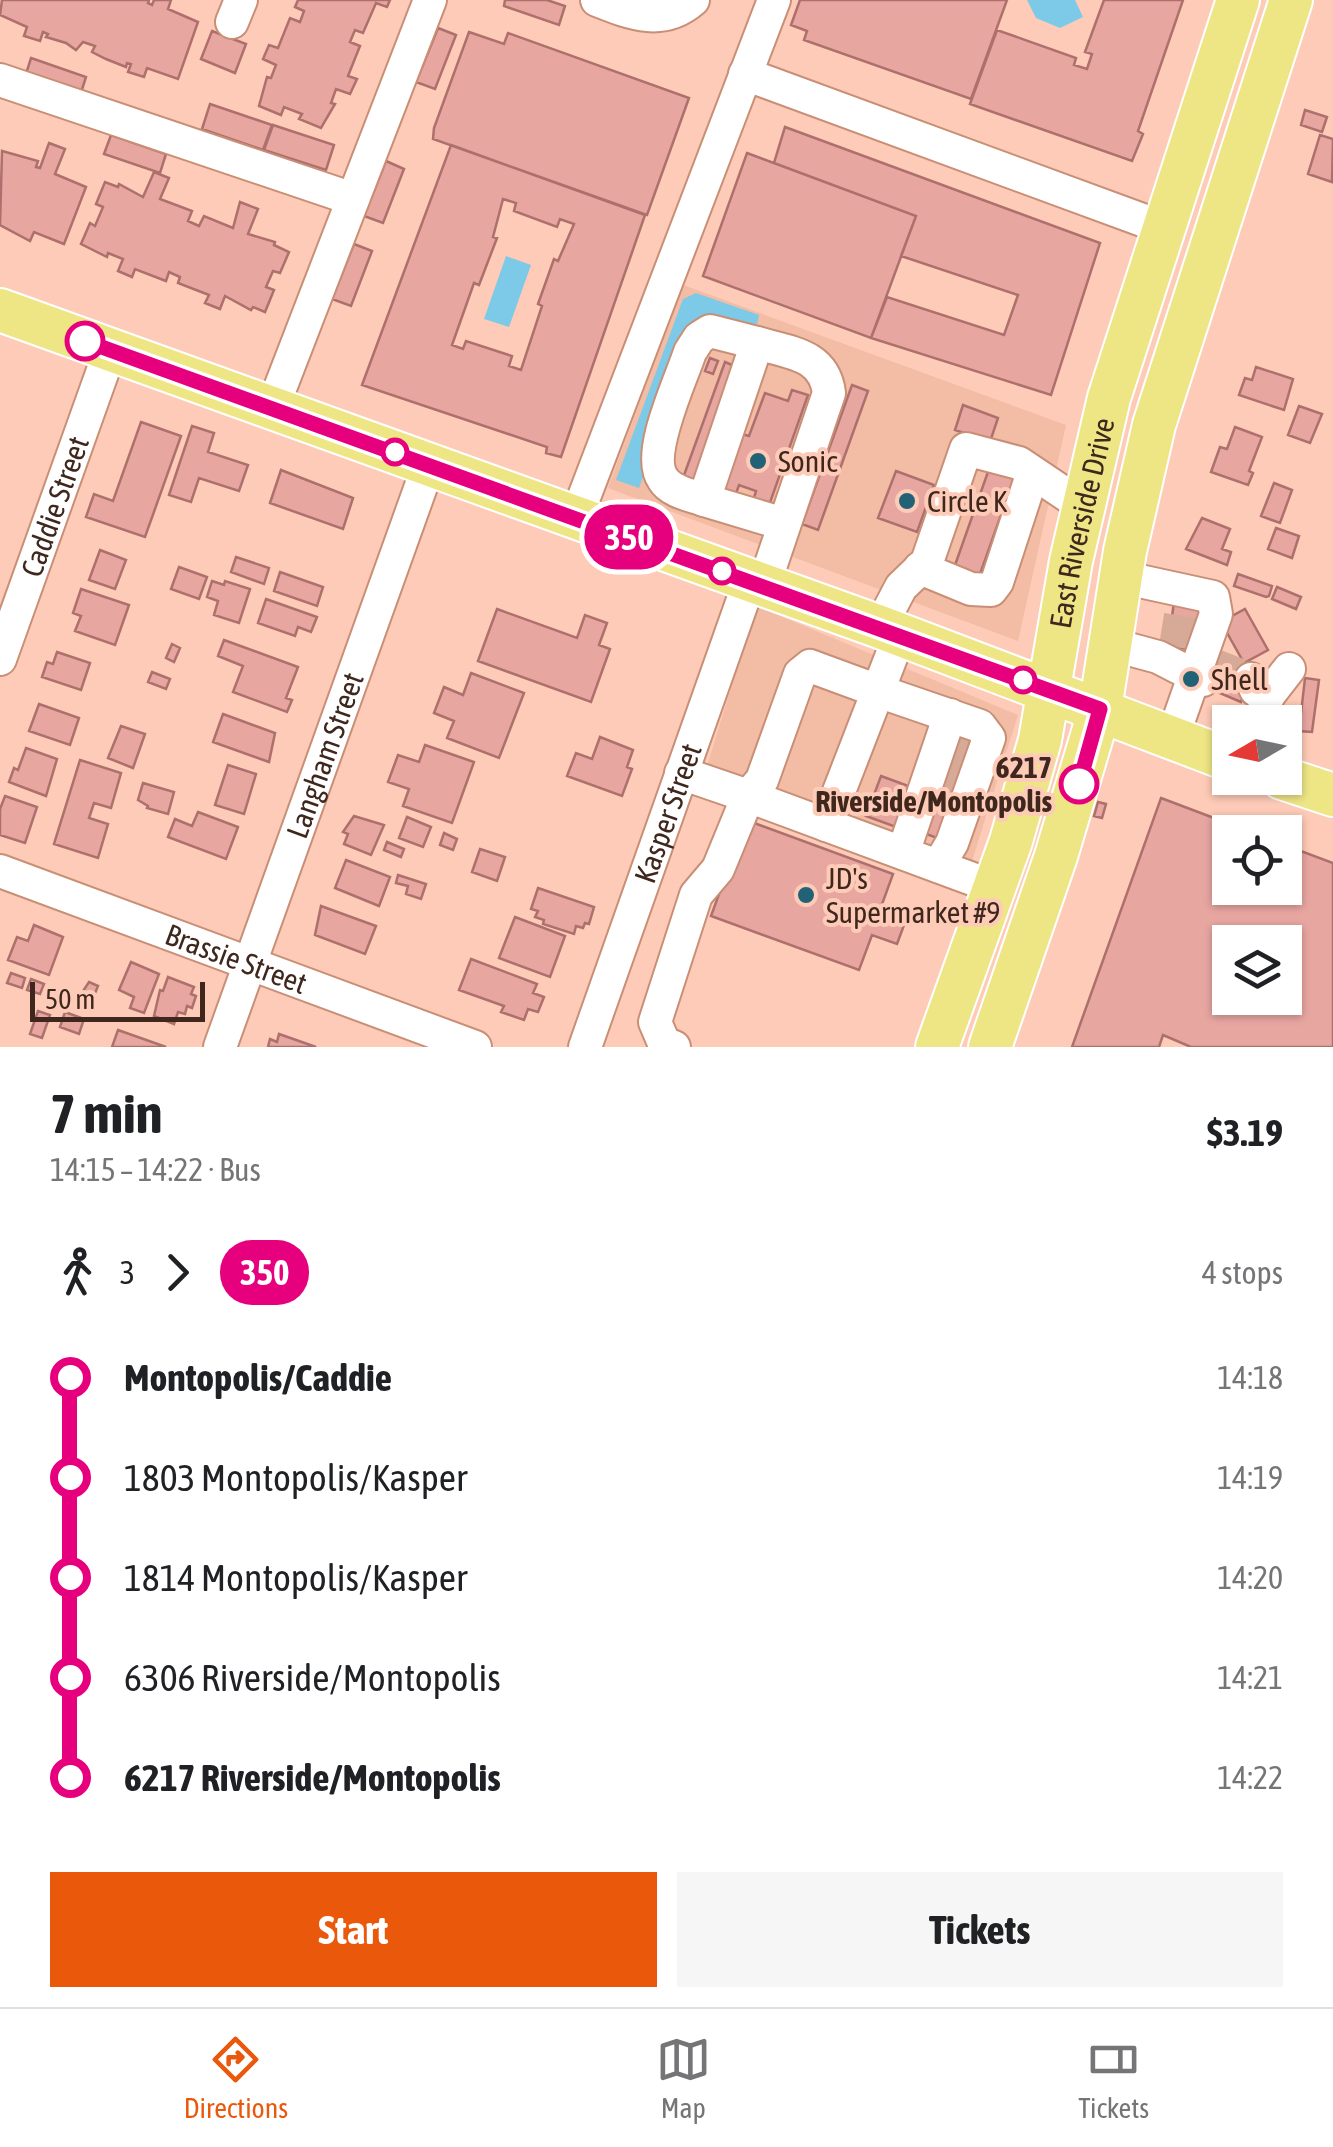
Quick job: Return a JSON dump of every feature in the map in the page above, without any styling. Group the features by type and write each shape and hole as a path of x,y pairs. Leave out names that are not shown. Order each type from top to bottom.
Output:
{"main road":[{"name":"East Riverside Drive","path":"937,1047 1032,769 1051,690 1070,561 1109,398 1238,0"},
{"name":"East Riverside Drive","path":"990,1047 1056,856 1100,709 1121,577 1154,425 1291,0"},
{"path":"0,310 890,631 1212,753"},
{"path":"1302,785 1333,796"}],"street":[{"path":"272,409 430,0"},
{"path":"597,0 637,16 651,16 670,14 693,0"},
{"path":"576,518 774,0"},
{"path":"745,74 1164,228"},
{"path":"0,80 353,199"},
{"path":"704,500 757,343 710,331 699,338 690,352 656,451 658,468 672,489 704,500 784,524"},
{"name":"Kasper Street","path":"585,1047 681,773 784,524 829,393 826,376 818,363 757,343"},
{"name":"Caddie Street","path":"0,659 110,351"},
{"path":"826,824 878,691 901,587 927,562 966,449 1019,464 1083,506"},
{"name":"Langham Street","path":"220,1047 429,464"},
{"path":"920,568 971,588 991,590 1032,475"},
{"path":"1121,577 1192,600 1213,597 1216,614 1192,663 1172,739"},
{"path":"1110,644 1192,663"},
{"path":"674,1047 664,1043 655,1022 696,895 718,869 748,796 762,780 800,674 810,666 878,691 956,761 941,812 903,853"},
{"path":"1256,697 1289,669"},
{"path":"681,773 994,887"},
{"path":"938,866 952,843 941,812"},
{"name":"Brassie Street","path":"0,871 475,1047"}],"shaded area":[{"path":"683,285 1066,425 1018,641 608,488"},
{"path":"756,606 1018,715 971,864 701,786"}],"water":[{"path":"1027,0 1075,0 1083,17 1060,28 1036,18"},
{"path":"506,256 531,265 509,327 484,319"},
{"path":"696,293 759,315 757,324 699,319 639,488 616,480 683,299"}],"building":[{"path":"2,0 149,0 152,5 154,0 171,0 168,9 198,22 178,79 147,68 144,77 128,72 131,64 126,67 92,52 95,46 83,42 76,50 43,32 40,41 24,36 27,27 0,15"},
{"path":"298,0 390,0 387,7 376,3 363,33 355,30 350,42 360,46 348,76 357,79 350,94 336,89 331,103 335,104 321,128 299,119 302,114 284,107 281,115 259,106 267,77 271,78 276,65 263,59 269,45 278,48 290,18 300,22 304,11 295,7"},
{"path":"505,0 547,0 565,6 559,25 504,6"},
{"path":"800,0 1007,0 971,99 804,40 807,31 791,25"},
{"path":"1104,0 1183,0 1138,131 1143,134 1132,161 970,104 997,30 1076,58 1074,65 1087,69 1092,54 1085,52"},
{"path":"438,28 456,35 435,89 416,82"},
{"path":"212,31 246,44 235,73 201,59"},
{"path":"469,32 504,44 508,33 689,98 647,215 433,139"},
{"path":"31,58 86,77 80,96 25,77"},
{"path":"210,104 272,125 263,150 202,129"},
{"path":"1305,110 1327,117 1322,132 1301,125"},
{"path":"273,125 334,145 326,170 264,150"},
{"path":"785,127 1100,243 1051,395 871,338 887,297 1004,335 1018,295 901,256 916,216 774,163"},
{"path":"111,135 166,154 160,173 104,154"},
{"path":"1320,135 1333,139 1332,182 1308,174"},
{"path":"49,143 65,149 55,174 86,187 64,244 34,232 30,241 0,225 2,151 38,161 36,167 40,168"},
{"path":"451,145 645,215 561,457 546,453 547,447 362,385","holes":["503,199 516,203 514,211 557,227 560,219 574,224 558,261 554,259 521,370 509,366 512,356 466,341 463,349 452,345 474,283 479,285 497,238 493,237"]},
{"path":"747,153 916,216 871,338 703,276"},
{"path":"386,161 404,169 383,223 364,216"},
{"path":"154,172 169,178 160,199 192,211 188,221 199,226 204,216 233,228 240,202 258,209 248,234 275,242 274,245 289,252 280,273 273,271 266,287 274,290 265,312 253,307 251,310 225,296 220,309 205,303 209,295 178,283 180,277 169,272 166,281 135,269 132,277 118,271 123,259 108,253 107,257 81,244 103,207 96,204 105,182 118,187 119,184 143,197"},
{"path":"354,244 372,251 351,306 332,299"},
{"path":"710,358 718,361 713,374 705,371"},
{"path":"725,362 739,368 698,483 683,478"},
{"path":"1256,367 1293,379 1284,410 1239,395 1245,378 1252,380"},
{"path":"852,385 868,391 818,530 802,524"},
{"name":"Sonic","path":"792,390 808,395 767,511 752,505 756,491 739,485 734,499 721,494 742,434 749,436 765,393 788,401"},
{"path":"963,405 998,418 990,442 955,430"},
{"path":"1299,406 1322,414 1310,443 1288,435"},
{"path":"141,422 181,436 145,537 86,517 94,494 113,501"},
{"path":"192,426 214,433 208,452 248,465 239,491 199,478 191,502 169,495"},
{"path":"1235,427 1262,437 1248,485 1211,472 1220,447 1227,449"},
{"path":"989,469 1014,478 979,577 954,568"},
{"path":"281,470 353,498 343,529 270,503"},
{"name":"Circle K","path":"896,471 934,485 917,532 878,518"},
{"path":"1274,483 1292,490 1280,523 1261,516"},
{"path":"1202,518 1230,529 1222,549 1231,552 1227,565 1186,549"},
{"path":"1276,528 1299,536 1292,558 1268,549"},
{"path":"100,550 126,560 115,589 89,580"},
{"path":"236,557 269,568 264,584 231,572"},
{"path":"179,567 207,577 199,599 171,589"},
{"path":"280,572 323,587 317,606 274,591"},
{"path":"1238,574 1272,586 1269,596 1234,586"},
{"path":"212,581 250,589 239,623 214,615 218,601 207,597"},
{"path":"1277,587 1301,597 1296,609 1272,599"},
{"path":"81,589 129,605 115,645 75,631 81,616 73,613"},
{"path":"266,599 317,617 311,632 298,627 295,636 258,623"},
{"path":"1174,602 1207,606 1200,651 1168,646"},
{"path":"497,609 577,638 585,615 607,623 599,645 610,649 591,702 478,661"},
{"path":"1245,609 1268,650 1244,663 1221,622"},
{"path":"224,640 298,667 286,698 292,700 287,712 233,692 243,666 218,656"},
{"path":"172,644 180,648 174,662 166,658"},
{"path":"57,652 90,663 81,690 42,677 47,662 53,664"},
{"path":"1214,655 1253,672 1241,702 1201,685"},
{"path":"152,672 170,679 166,689 148,682"},
{"path":"471,673 524,693 499,758 447,738 454,721 434,713 444,687 463,695"},
{"path":"1305,678 1319,680 1312,732 1302,731"},
{"path":"39,704 79,718 70,745 29,731"},
{"path":"223,714 275,733 269,762 213,742"},
{"path":"960,724 984,733 945,841 921,832"},
{"path":"121,726 145,734 133,768 108,758"},
{"path":"600,737 633,750 627,767 632,769 622,796 567,776 576,753 592,759"},
{"path":"425,745 474,762 452,823 403,806 409,789 388,782 398,755 419,762"},
{"path":"26,748 57,759 46,796 9,782"},
{"path":"80,760 121,773 111,808 94,803 89,818 108,824 98,858 54,844"},
{"path":"228,765 256,774 244,814 215,805"},
{"path":"881,776 911,787 896,827 866,816"},
{"path":"143,783 174,792 168,814 147,808 138,800"},
{"path":"5,796 37,807 25,843 0,835 0,809"},
{"path":"1161,798 1212,817 1212,905 1302,905 1302,851 1333,863 1333,1047 1191,1047 1163,1035 1159,1047 1072,1047"},
{"path":"1098,802 1106,804 1102,818 1094,816"},
{"path":"198,812 238,827 226,859 168,837 175,819 192,826"},
{"path":"354,816 384,825 371,855 344,844 348,834 343,832"},
{"path":"407,817 431,827 423,847 399,838"},
{"path":"746,820 893,874 881,907 907,917 897,944 872,935 859,970 711,916"},
{"path":"444,833 457,839 453,850 440,845"},
{"path":"387,842 404,849 401,857 384,850"},
{"path":"480,849 505,857 497,881 472,872"},
{"path":"346,860 390,877 379,906 335,888"},
{"path":"398,875 426,884 421,899 406,894 408,886 396,883"},
{"path":"538,888 594,907 589,924 585,923 583,928 576,926 574,934 543,924 544,920 535,917 538,911 531,909"},
{"path":"321,906 376,926 365,954 315,935"},
{"path":"515,917 565,936 550,977 499,958"},
{"path":"34,925 63,937 49,975 8,960 17,937 28,941"},
{"path":"471,959 537,984 533,993 544,997 538,1012 528,1009 524,1020 501,1012 504,1006 459,990"},
{"path":"131,962 159,974 144,1013 130,1008 134,997 119,990"},
{"path":"11,973 25,978 22,988 7,983"},
{"path":"168,977 194,987 191,994 196,996 192,1008 187,1006 185,1014 178,1012 174,1024 154,1016 160,990 163,991"},
{"path":"31,979 44,984 40,994 27,990"},
{"path":"89,982 98,986 91,1003 79,997"},
{"path":"38,1011 50,1015 42,1038 30,1034"},
{"path":"65,1012 84,1019 79,1034 60,1027"},
{"path":"118,1030 166,1047 112,1047"},
{"path":"279,1034 316,1047 268,1047 270,1039 277,1042"}],"tunnel":[{"path":"1175,647 1182,603"},
{"path":"1210,663 1251,679"},
{"path":"951,749 975,757"},
{"path":"941,776 965,784"}],"bus line":[{"name":"350","path":"85,341 1100,709 1079,784"}],"place":[{"name":"Sonic","path":"758,461"},
{"name":"Circle K","path":"907,501"},
{"name":"Shell","path":"1191,679"},
{"name":"6217 Riverside/Montopolis","path":"1079,784"},
{"name":"JD's Supermarket #9","path":"806,895"}]}
